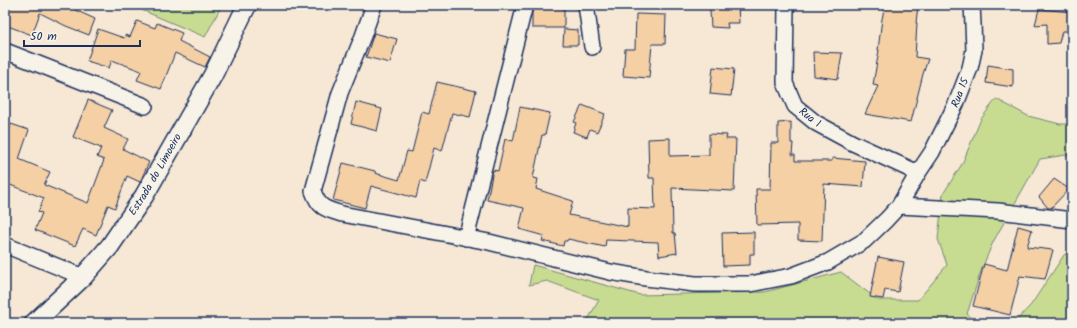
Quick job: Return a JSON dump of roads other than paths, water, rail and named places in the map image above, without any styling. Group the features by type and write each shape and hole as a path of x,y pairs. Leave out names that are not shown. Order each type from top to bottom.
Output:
{"street":[{"name":"Estrada do Limoeiro","path":"34,323 83,277 110,246 144,196 213,75 247,5"},
{"name":"Rua 15","path":"374,5 340,93 313,191 317,202 327,210 342,214 503,245 610,272 695,284 750,284 791,276 828,262 864,240 886,220 899,206 932,152 956,104 970,68 974,50 972,5"},
{"path":"466,238 525,5"},
{"path":"586,5 592,47"},
{"name":"Rua 1","path":"786,5 785,83 795,106 816,123 853,143 918,173"},
{"path":"5,51 145,106"},
{"path":"899,206 998,211 1072,220"},
{"path":"5,245 83,277"}]}
